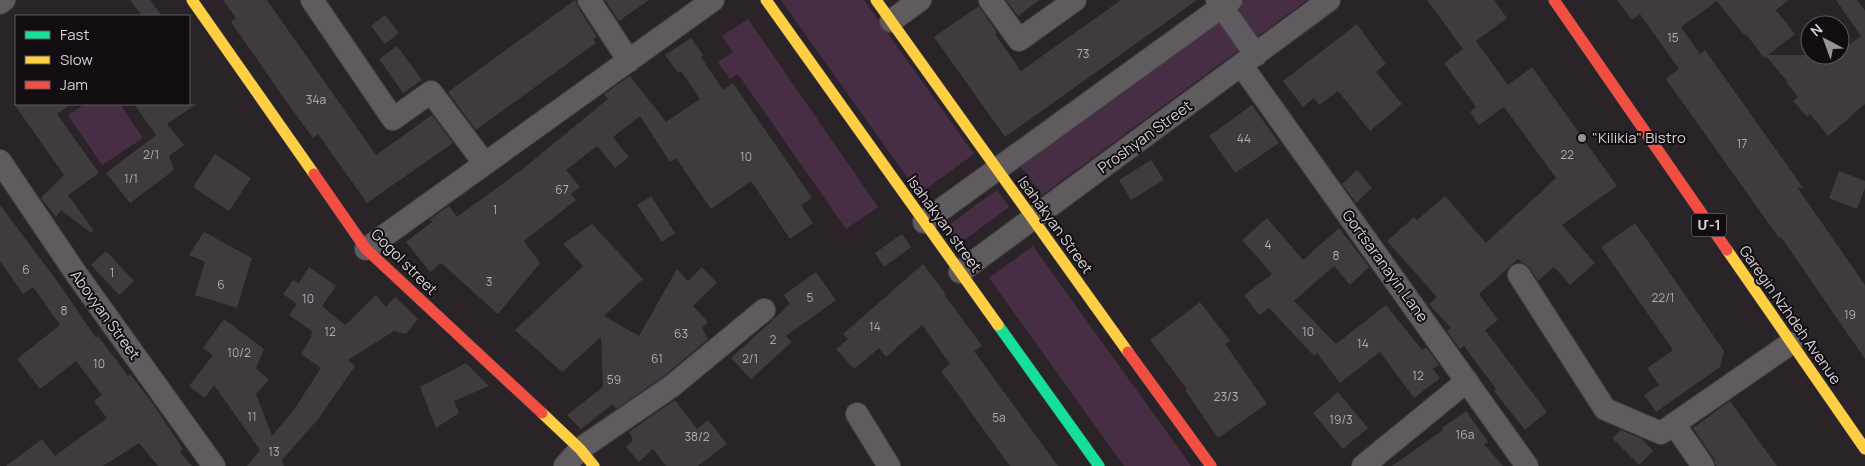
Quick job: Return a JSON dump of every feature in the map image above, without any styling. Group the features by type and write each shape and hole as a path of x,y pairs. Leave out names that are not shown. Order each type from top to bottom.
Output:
{"main road":[{"name":"Gogol street","path":"192,0 366,249 587,458"},
{"name":"Isahakyan street","path":"766,0 1099,466"},
{"name":"Isahakyan Street","path":"876,0 1032,220 1211,466"},
{"name":"Garegin Nzhdeh Avenue","path":"1554,0 1865,449"}],"street":[{"path":"0,3 4,0"},
{"path":"312,0 393,119 431,92 485,164"},
{"path":"589,0 629,61"},
{"path":"366,249 713,0"},
{"path":"891,21 920,0"},
{"path":"990,0 1019,40 1075,0"},
{"name":"Proshyan Street","path":"960,272 1329,0"},
{"path":"924,222 1223,2"},
{"name":"Gortsaranayin Lane","path":"1223,2 1249,60 1527,466"},
{"name":"Abovyan Street","path":"0,161 77,276 214,466"},
{"path":"1519,275 1605,409 1661,433 1791,343"},
{"path":"565,466 587,458 764,310"},
{"path":"1363,466 1467,381"},
{"path":"857,414 889,466"},
{"path":"1674,424 1703,466"}],"shaded area":[{"path":"781,0 864,0 974,154 919,194"},
{"path":"1245,0 1307,0 1042,195 1020,166"},
{"path":"748,19 878,207 846,229 738,74 730,79 718,62 733,52 722,36"},
{"path":"83,105 121,105 143,138 102,165 68,115"},
{"path":"997,190 1009,207 959,244 947,226"},
{"path":"1033,246 1191,466 1124,466 989,278"}],"building":[{"path":"130,0 150,0 161,15 141,15"},
{"path":"223,0 267,0 376,155 432,115 453,143 367,203 318,134 313,138 281,94 231,22 236,18"},
{"path":"575,0 597,37 594,39 596,43 476,130 448,92"},
{"path":"605,0 649,0 619,21"},
{"path":"1006,0 1039,0 1018,16"},
{"path":"1121,0 1197,0 1005,137 934,37 979,6 997,33 995,34 1021,71"},
{"path":"1427,0 1494,0 1507,18 1476,41 1508,85 1532,67 1617,186 1562,225 1595,263 1570,285 1554,267 1538,281 1530,268 1518,259 1479,294 1498,320 1485,330 1547,412 1525,430 1494,391 1496,389 1464,346 1460,349 1447,331 1451,328 1429,304 1437,297 1387,241 1414,217 1417,220 1445,196 1486,243 1556,178 1504,107 1479,125 1470,112 1476,107 1444,63 1463,49"},
{"path":"1617,0 1789,0 1776,10 1795,34 1768,55 1800,55 1800,65 1850,65 1850,44 1861,36 1850,20 1850,15 1846,15 1836,0 1857,0 1865,11 1865,104 1828,136 1810,114 1807,117 1793,101 1798,97 1787,81 1766,56 1764,58 1717,1 1681,27 1700,54 1705,50 1804,189 1797,187 1865,285 1865,359 1781,237 1779,238 1666,79 1679,69 1640,14 1632,20"},
{"path":"385,15 399,33 385,44 371,26"},
{"path":"1357,24 1386,64 1376,72 1402,104 1370,131 1338,91 1319,105 1314,98 1303,107 1283,81"},
{"path":"691,38 723,90 733,83 812,198 801,205 813,223 790,239 751,181 711,209 676,158 670,162 640,116 613,137 629,157 615,168 597,146 566,170 580,187 571,194 576,200 524,241 540,263 498,314 441,263 430,272 406,242 432,222 430,219 449,206 457,217 524,168 608,99 604,94 630,76 666,122 700,99 681,71 678,73 665,55"},
{"path":"397,46 422,80 403,93 379,59"},
{"path":"14,104 70,105 57,114 99,173 68,195 94,231 91,233 61,210 56,217 41,198 64,175"},
{"path":"197,104 167,124 184,145 169,156 174,170 130,203 106,173 156,135 135,105"},
{"path":"1252,105 1279,143 1235,173 1209,136"},
{"path":"215,154 251,178 229,211 193,187"},
{"path":"1151,160 1164,180 1131,200 1119,180"},
{"path":"1357,170 1372,188 1356,203 1342,184"},
{"path":"1839,171 1865,181 1865,188 1857,209 1829,198"},
{"path":"651,196 675,233 662,242 637,205"},
{"path":"0,205 60,285 96,338 98,336 128,376 130,374 154,405 183,449 180,452 192,466 158,466 139,443 103,466 6,466 42,439 55,456 107,418 94,401 102,395 76,361 40,389 17,359 60,325 33,287 23,294 0,261"},
{"path":"1267,218 1303,260 1339,228 1369,267 1350,285 1334,266 1294,301 1336,344 1386,305 1422,350 1426,347 1439,365 1433,369 1440,378 1414,398 1380,352 1340,383 1317,353 1314,356 1269,308 1259,315 1244,295 1272,274 1242,240"},
{"path":"1635,223 1724,351 1720,367 1656,412 1644,395 1659,385 1647,368 1673,350 1601,247"},
{"path":"592,224 643,279 604,316 639,336 677,269 688,281 702,267 717,283 693,306 708,322 702,328 708,339 664,376 616,409 613,404 581,429 567,415 603,387 601,337 562,372 515,330 583,266 563,244"},
{"path":"204,232 252,258 237,308 195,295 205,262 189,255"},
{"path":"902,234 911,247 884,267 875,253"},
{"path":"106,251 134,281 119,295 91,265"},
{"path":"923,264 982,346 974,351 1058,466 1010,466 941,371 950,364 922,325 886,357 879,348 854,369 836,349 848,339 843,334"},
{"path":"309,267 336,286 322,306 345,325 376,295 386,307 395,297 418,319 406,334 394,331 348,360 355,366 319,418 282,460 284,466 247,466 260,450 214,385 205,398 189,386 213,355 203,348 224,319 264,349 256,368 269,380 256,394 272,436 293,411 321,368 301,354 313,332 289,315 297,304 283,294 293,280 299,283"},
{"path":"816,272 836,300 786,336 792,342 751,379 731,358 790,304 784,295"},
{"path":"1200,302 1230,341 1225,344 1267,404 1218,438 1185,390 1187,389 1150,340"},
{"path":"466,363 489,386 454,401 459,413 436,428 420,387"},
{"path":"1338,392 1368,428 1343,449 1313,413"},
{"path":"675,400 697,429 708,420 727,444 698,466 666,466 653,449 639,462 626,447 633,440 629,432"},
{"path":"1730,401 1777,466 1716,466 1714,459 1693,428"},
{"path":"1466,411 1488,442 1484,444 1503,466 1392,466 1443,430 1442,428"},
{"path":"1621,430 1642,439 1653,451 1639,465 1612,438"}],"traffic: fast":[{"path":"998,325 1099,466"}],"traffic: slow":[{"path":"192,0 314,174"},
{"path":"766,0 998,325"},
{"path":"876,0 1128,352"},
{"path":"1727,250 1865,449"},
{"path":"542,413 580,449 594,466"}],"traffic: jam":[{"path":"1554,0 1727,250"},
{"path":"314,174 366,249 542,413"},
{"path":"1128,352 1211,466"}],"place":[{"name":"\"Kilikia\" Bistro","path":"1582,138"}]}
